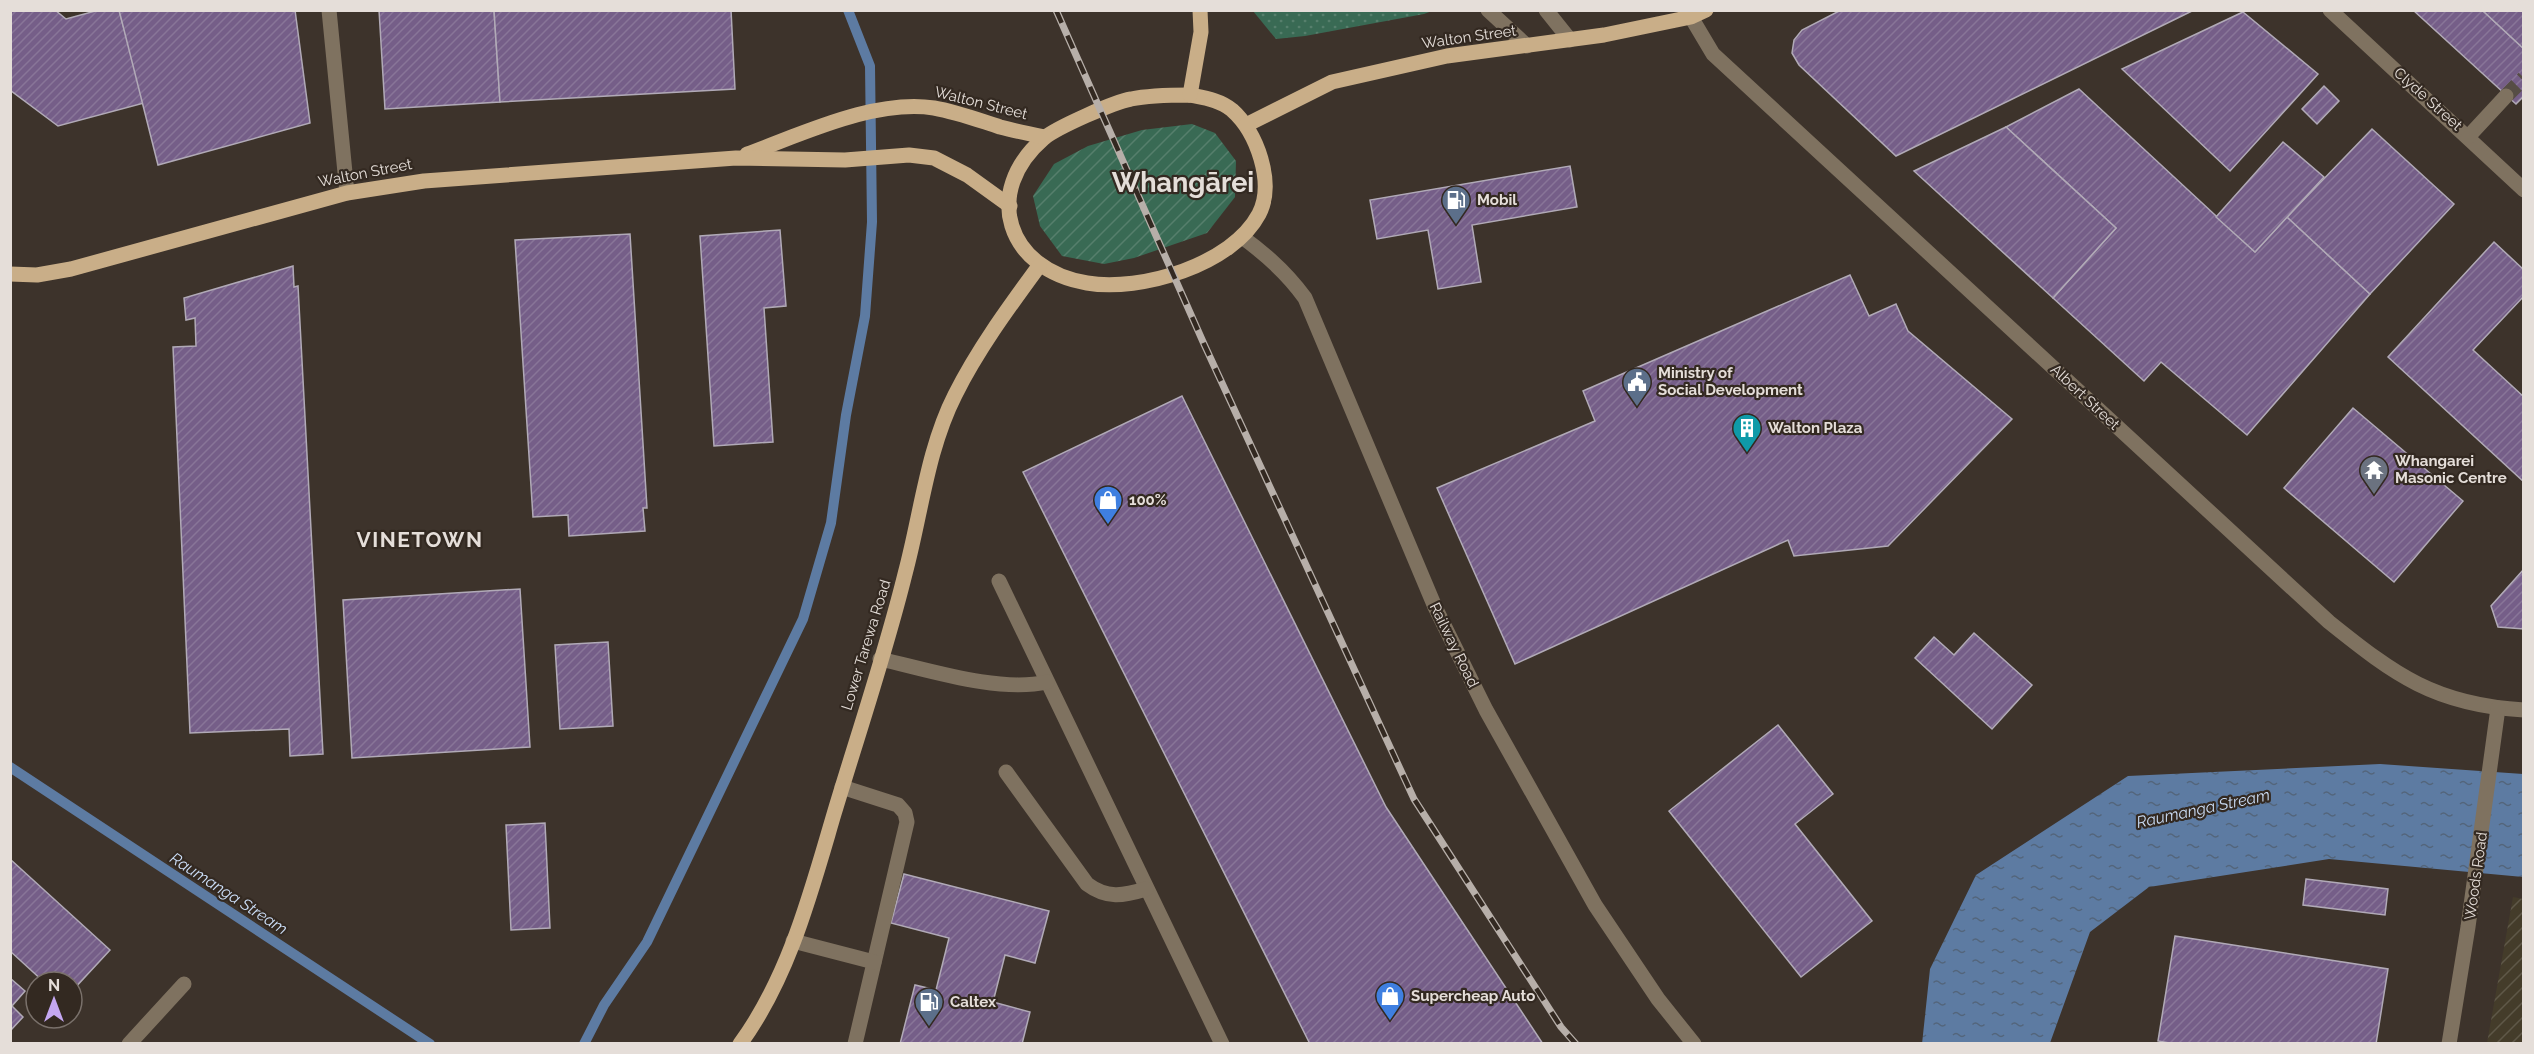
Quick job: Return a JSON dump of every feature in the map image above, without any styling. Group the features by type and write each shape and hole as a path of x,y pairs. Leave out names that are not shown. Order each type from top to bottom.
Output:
{"main road":[{"path":"1190,95 1201,32 1200,10"},
{"name":"Walton Street","path":"1246,125 1332,82 1447,56 1570,40 1690,17 1706,10"},
{"path":"1190,95 1212,99 1231,109 1246,125 1259,153 1264,191 1260,212 1242,237 1200,265 1151,280 1101,285 1069,280 1039,266 1019,245 1012,228 1010,206 1012,187 1022,164 1045,137 1076,121 1130,99 1190,95"},
{"name":"Walton Street","path":"736,158 859,115 897,107 932,108 1045,137"},
{"name":"Walton Street","path":"10,274 37,275 102,261 347,193 424,181 736,158 845,160 909,155 934,158 968,174 1010,206"},
{"name":"Lower Tarewa Road","path":"741,1043 755,1023 786,961 793,941 905,575 935,446 954,396 981,350 1039,266"}],"street":[{"path":"329,10 347,193"},
{"path":"1488,10 1527,46"},
{"path":"1546,10 1570,40"},
{"name":"Clyde Street","path":"2330,10 2523,190"},
{"name":"Albert Street","path":"1690,17 1713,54 2329,622 2373,657 2410,681 2459,701 2523,710"},
{"path":"2468,137 2506,96"},
{"name":"Railway Road","path":"1242,237 1268,255 1288,274 1305,298 1435,607 1486,710 1595,905 1658,999 1694,1044"},
{"path":"999,581 1222,1044"},
{"path":"880,659 999,685 1028,687 1047,682"},
{"name":"Woods Road","path":"2450,1044 2498,708"},
{"path":"1006,772 1087,884 1104,894 1116,897 1146,889"},
{"path":"842,787 898,805 905,813 907,822 855,1044"},
{"path":"793,941 874,962"},
{"path":"129,1044 184,984"}],"shaded area":[{"path":"2513,897 2523,899 2523,1043 2487,1043"}],"green space":[{"path":"1253,11 1432,11 1305,36 1276,39"},
{"path":"1192,124 1215,133 1236,161 1235,197 1207,233 1134,258 1104,264 1062,256 1040,226 1033,196 1054,164 1088,146 1142,130"}],"water":[{"path":"2380,764 2523,774 2523,877 2329,859 2149,887 2090,932 2050,1043 1922,1044 1930,969 1976,875 2128,776"}],"building":[{"path":"10,10 55,10 66,19 99,10 119,10 144,103 58,126 10,90"},
{"path":"119,10 295,10 310,123 158,165"},
{"path":"379,10 494,10 500,102 385,109"},
{"path":"494,10 731,10 735,89 500,102"},
{"path":"1841,10 2194,10 1896,156 1799,65 1792,53 1794,40 1802,30"},
{"path":"2413,10 2482,10 2524,49 2524,96 2516,104"},
{"path":"2482,10 2524,10 2524,49"},
{"path":"2243,12 2318,74 2230,171 2122,69"},
{"path":"2324,86 2339,101 2317,124 2302,109"},
{"path":"2079,89 2255,252 2287,217 2370,294 2247,435 2161,362 2144,381 2053,298 2116,228 2006,127"},
{"path":"2006,127 2116,228 2053,298 1914,171"},
{"path":"2372,129 2454,204 2370,294 2287,217"},
{"path":"2283,142 2324,177 2255,252 2216,217"},
{"path":"1570,166 1577,207 1472,225 1481,282 1438,289 1428,230 1377,239 1370,200"},
{"path":"780,230 786,306 764,308 773,442 714,446 700,236"},
{"path":"630,234 647,508 643,508 645,531 569,536 568,515 533,517 515,240"},
{"path":"2494,242 2524,270 2524,296 2473,350 2524,397 2524,482 2388,357"},
{"path":"293,266 294,287 298,286 323,754 290,756 289,729 190,733 173,347 196,346 195,318 186,320 184,298"},
{"name":"Walton Plaza","path":"1850,275 1869,316 1896,304 1908,331 2012,419 1888,546 1794,556 1788,540 1515,664 1437,488 1595,421 1583,391"},
{"path":"1182,396 1386,807 1543,1044 1310,1044 1023,472"},
{"name":"Whangarei Masonic Centre","path":"2353,408 2463,501 2394,582 2284,488"},
{"path":"2524,569 2524,629 2498,627 2491,606"},
{"path":"520,589 530,747 352,758 343,600"},
{"path":"1974,633 2032,685 1992,729 1915,658 1934,637 1954,655"},
{"path":"608,642 613,726 560,729 555,645"},
{"path":"1778,725 1833,794 1795,824 1872,921 1801,977 1669,811"},
{"path":"545,823 550,928 511,930 506,825"},
{"path":"10,859 110,950 84,978 84,970 31,970 10,951"},
{"path":"904,874 1049,911 1035,963 1005,955 993,1002 1030,1012 1022,1044 900,1044 915,985 936,990 949,938 891,923"},
{"path":"2306,879 2388,889 2385,915 2303,905"},
{"path":"2175,936 2388,969 2376,1044 2175,1044 2158,1041"},
{"path":"10,978 24,992 12,1006 23,1017 10,1031"}],"waterway":[{"path":"584,1044 604,1005 647,942 803,619 831,523 846,415 865,316 872,222 870,66 848,10"},
{"name":"Raumanga Stream","path":"10,767 430,1044"}],"tunnel":[{"path":"2506,96 2524,78"}],"railway":[{"path":"1056,10 1204,344 1414,799 1561,1027 1576,1044"}],"place":[{"name":"Mobil","path":"1456,226"},
{"name":"Ministry of Social Development","path":"1637,408"},
{"name":"Walton Plaza","path":"1747,454"},
{"name":"Whangarei Masonic Centre","path":"2374,496"},
{"name":"100%","path":"1108,526"},
{"name":"Supercheap Auto","path":"1390,1022"},
{"name":"Caltex","path":"929,1028"}],"district":[{"name":"Whangārei","path":"1183,183"},
{"name":"VINETOWN","path":"420,540"}]}
